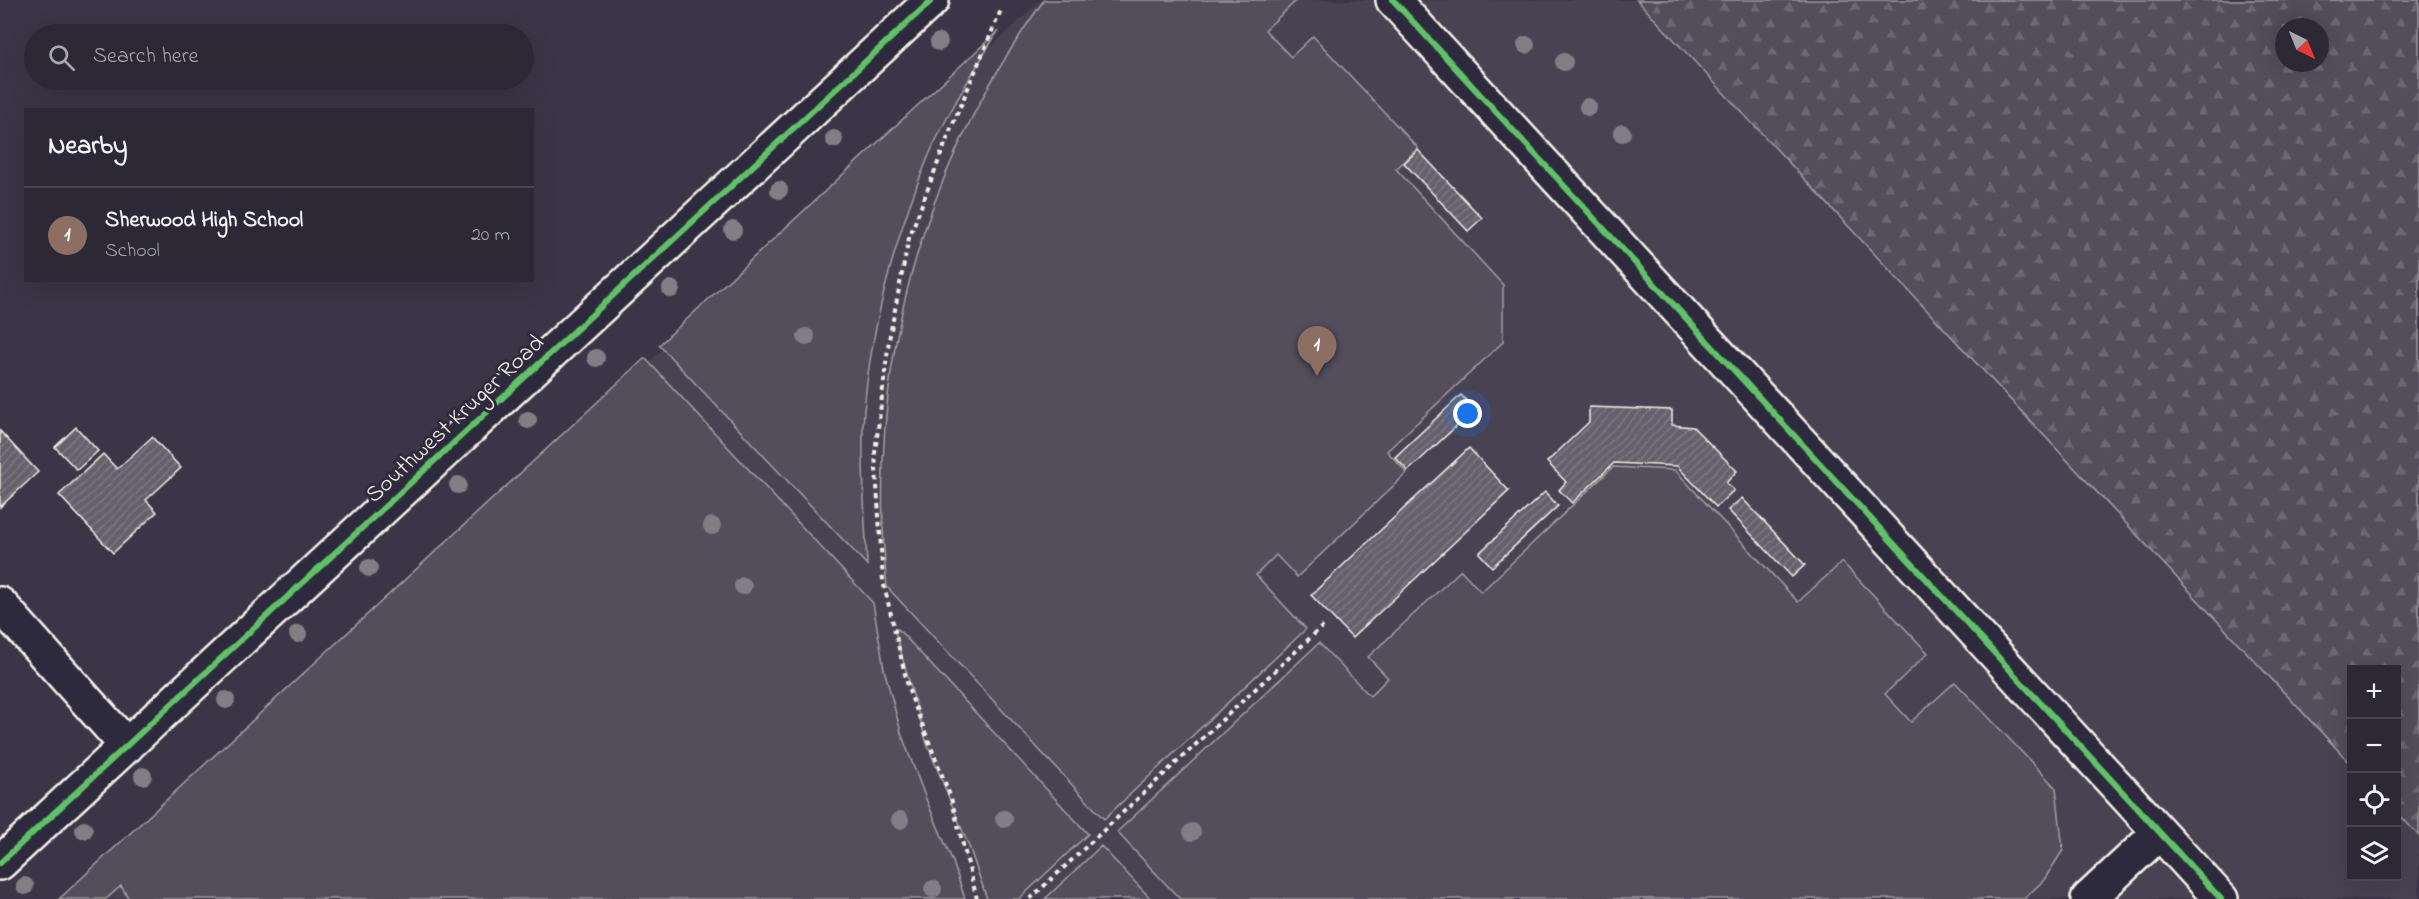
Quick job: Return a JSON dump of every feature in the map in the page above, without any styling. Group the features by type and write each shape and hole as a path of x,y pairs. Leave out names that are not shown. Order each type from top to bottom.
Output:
{"street":[{"name":"Southwest Kruger Road","path":"0,863 932,0"},
{"path":"1393,0 2221,899"},
{"path":"0,604 127,746"},
{"path":"2088,899 2159,832"}],"path":[{"path":"977,899 951,798 909,692 883,581 875,453 889,340 909,238 952,126 1001,10"},
{"path":"1030,899 1324,626"}],"shaded area":[{"path":"1042,0 1647,0 2347,749 2347,881 2401,881 2401,805 2419,825 2419,899 67,899"}],"green space":[{"path":"1044,0 1297,0 1265,30 1291,57 1313,36 1418,148 1396,169 1503,285 1503,342 1387,451 1407,473 1297,577 1276,555 1256,575 1306,629 1104,819 887,587 883,507 885,429 894,353 910,279 933,206 963,136 1000,67"},
{"path":"1637,0 2419,0 2419,836 2401,816 2401,665 2347,665 2347,760"},
{"path":"998,31 936,139 905,219 885,289 870,360 863,428 867,565 659,345"},
{"path":"645,358 873,603 884,669 902,736 953,862 965,899 129,899 121,886 106,899 59,899"},
{"path":"1613,467 1675,470 1798,602 1842,562 1928,653 1885,694 1911,722 1955,682 2056,788 2063,850 2044,880 2024,899 1180,899 1117,832 1319,643 1370,696 1388,678 1368,657 1461,570 1481,592"},
{"path":"898,629 1088,834 1019,899 987,899 970,849 927,744 895,632"},
{"path":"1101,846 1151,899 1045,899"}],"building":[{"path":"1418,150 1482,218 1468,231 1404,163"},
{"path":"1461,395 1475,409 1408,471 1395,457"},
{"path":"1589,407 1672,410 1672,425 1693,427 1737,471 1726,483 1734,490 1716,507 1677,466 1614,463 1572,503 1559,490 1566,482 1547,462 1589,422"},
{"path":"76,427 98,451 77,470 55,447"},
{"path":"0,431 38,472 0,507"},
{"path":"152,437 181,468 146,500 157,512 113,553 59,495 103,454 117,469"},
{"path":"1469,448 1509,491 1352,638 1311,595"},
{"path":"1545,492 1558,506 1492,567 1479,553"},
{"path":"1742,498 1805,565 1792,577 1728,510"}],"cycle path":[{"path":"0,863 932,0"},
{"path":"1393,0 2221,899"}],"place":[{"name":"Sherwood High School","path":"1317,376"}]}
